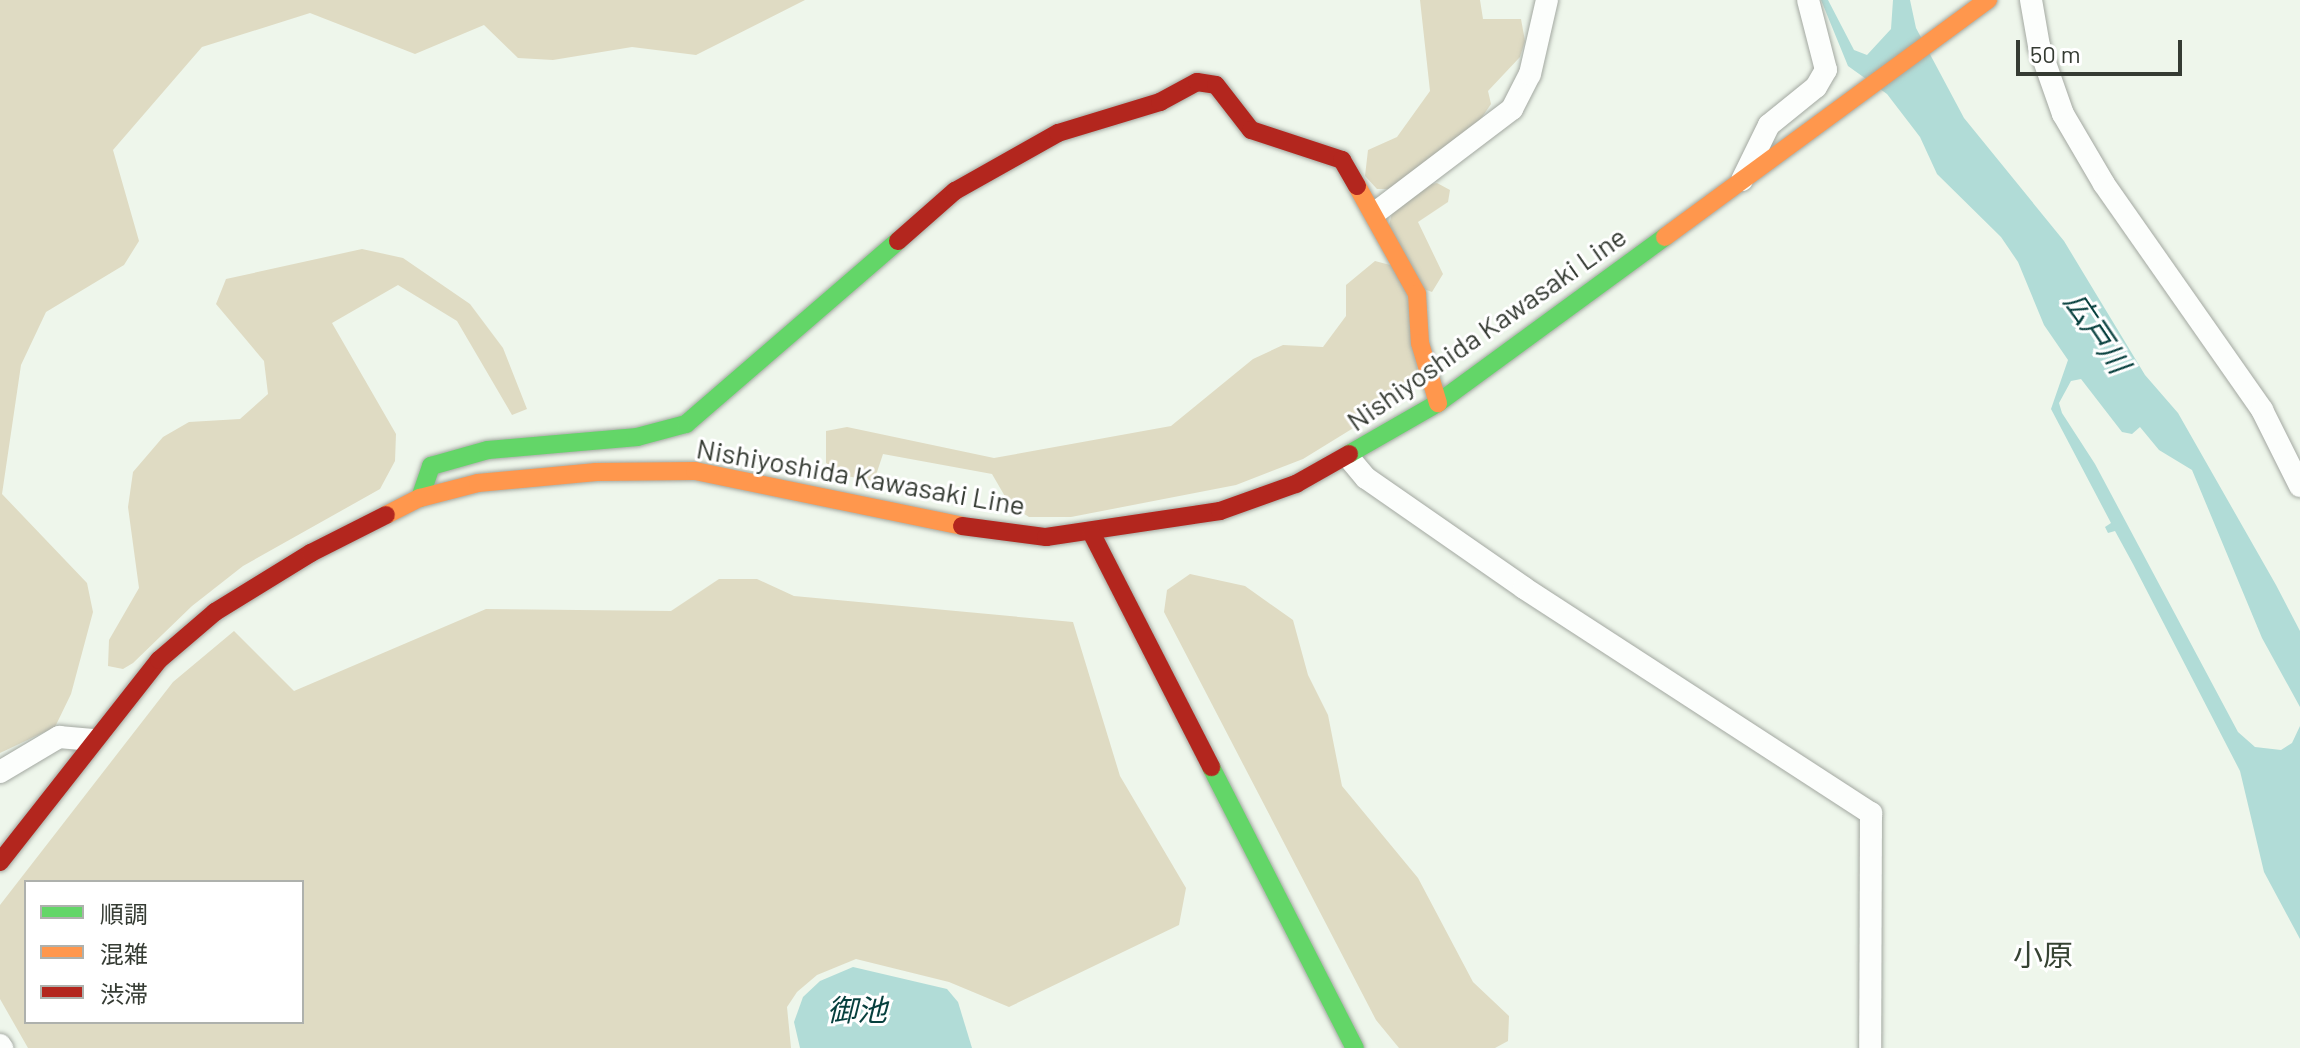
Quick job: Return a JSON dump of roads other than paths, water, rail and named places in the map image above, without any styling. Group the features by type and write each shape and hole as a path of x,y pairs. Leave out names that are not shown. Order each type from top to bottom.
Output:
{"main road":[{"name":"Nishiyoshida Kawasaki Line","path":"0,862 159,660 215,612 311,553 420,498 478,483 596,472 695,471 957,526 1046,537 1092,534 1220,511 1349,458 1438,403 1988,0"},
{"path":"420,498 431,466 488,450 637,437 686,424 955,191 1058,133 1160,102 1197,82 1216,85 1251,130 1342,160 1375,213 1417,294 1420,343 1438,403"},
{"path":"1092,534 1355,1048"}],"street":[{"path":"1375,213 1512,109 1530,74 1547,0"},
{"path":"1742,180 1769,125 1816,87 1826,70 1808,0"},
{"path":"2031,0 2039,46 2063,114 2104,184 2262,410 2300,486"},
{"path":"1349,458 1366,478 1524,588 1871,813 1870,1048"},
{"path":"0,772 59,737 93,740"}],"water":[{"name":"広戸川","path":"1821,0 1828,0 1854,50 1867,55 1891,29 1893,0 1910,0 1916,28 1964,118 2064,241 2145,375 2178,413 2300,631 2300,707 2262,638 2192,470 2159,450 2140,427 2132,434 2122,432 2081,379 2071,381 2059,403 2062,413 2095,464 2238,732 2255,747 2281,750 2292,743 2300,726 2300,939 2264,872 2240,771 2115,531 2108,533 2105,527 2111,523 2051,409 2068,360 2044,325 2018,262 2001,237 1937,174 1920,137 1887,94 1848,66"},
{"name":"御池","path":"853,967 947,989 958,1002 972,1048 800,1048 794,1022 803,997 820,981"}],"district":[{"name":"小原","path":"2043,954"}]}
